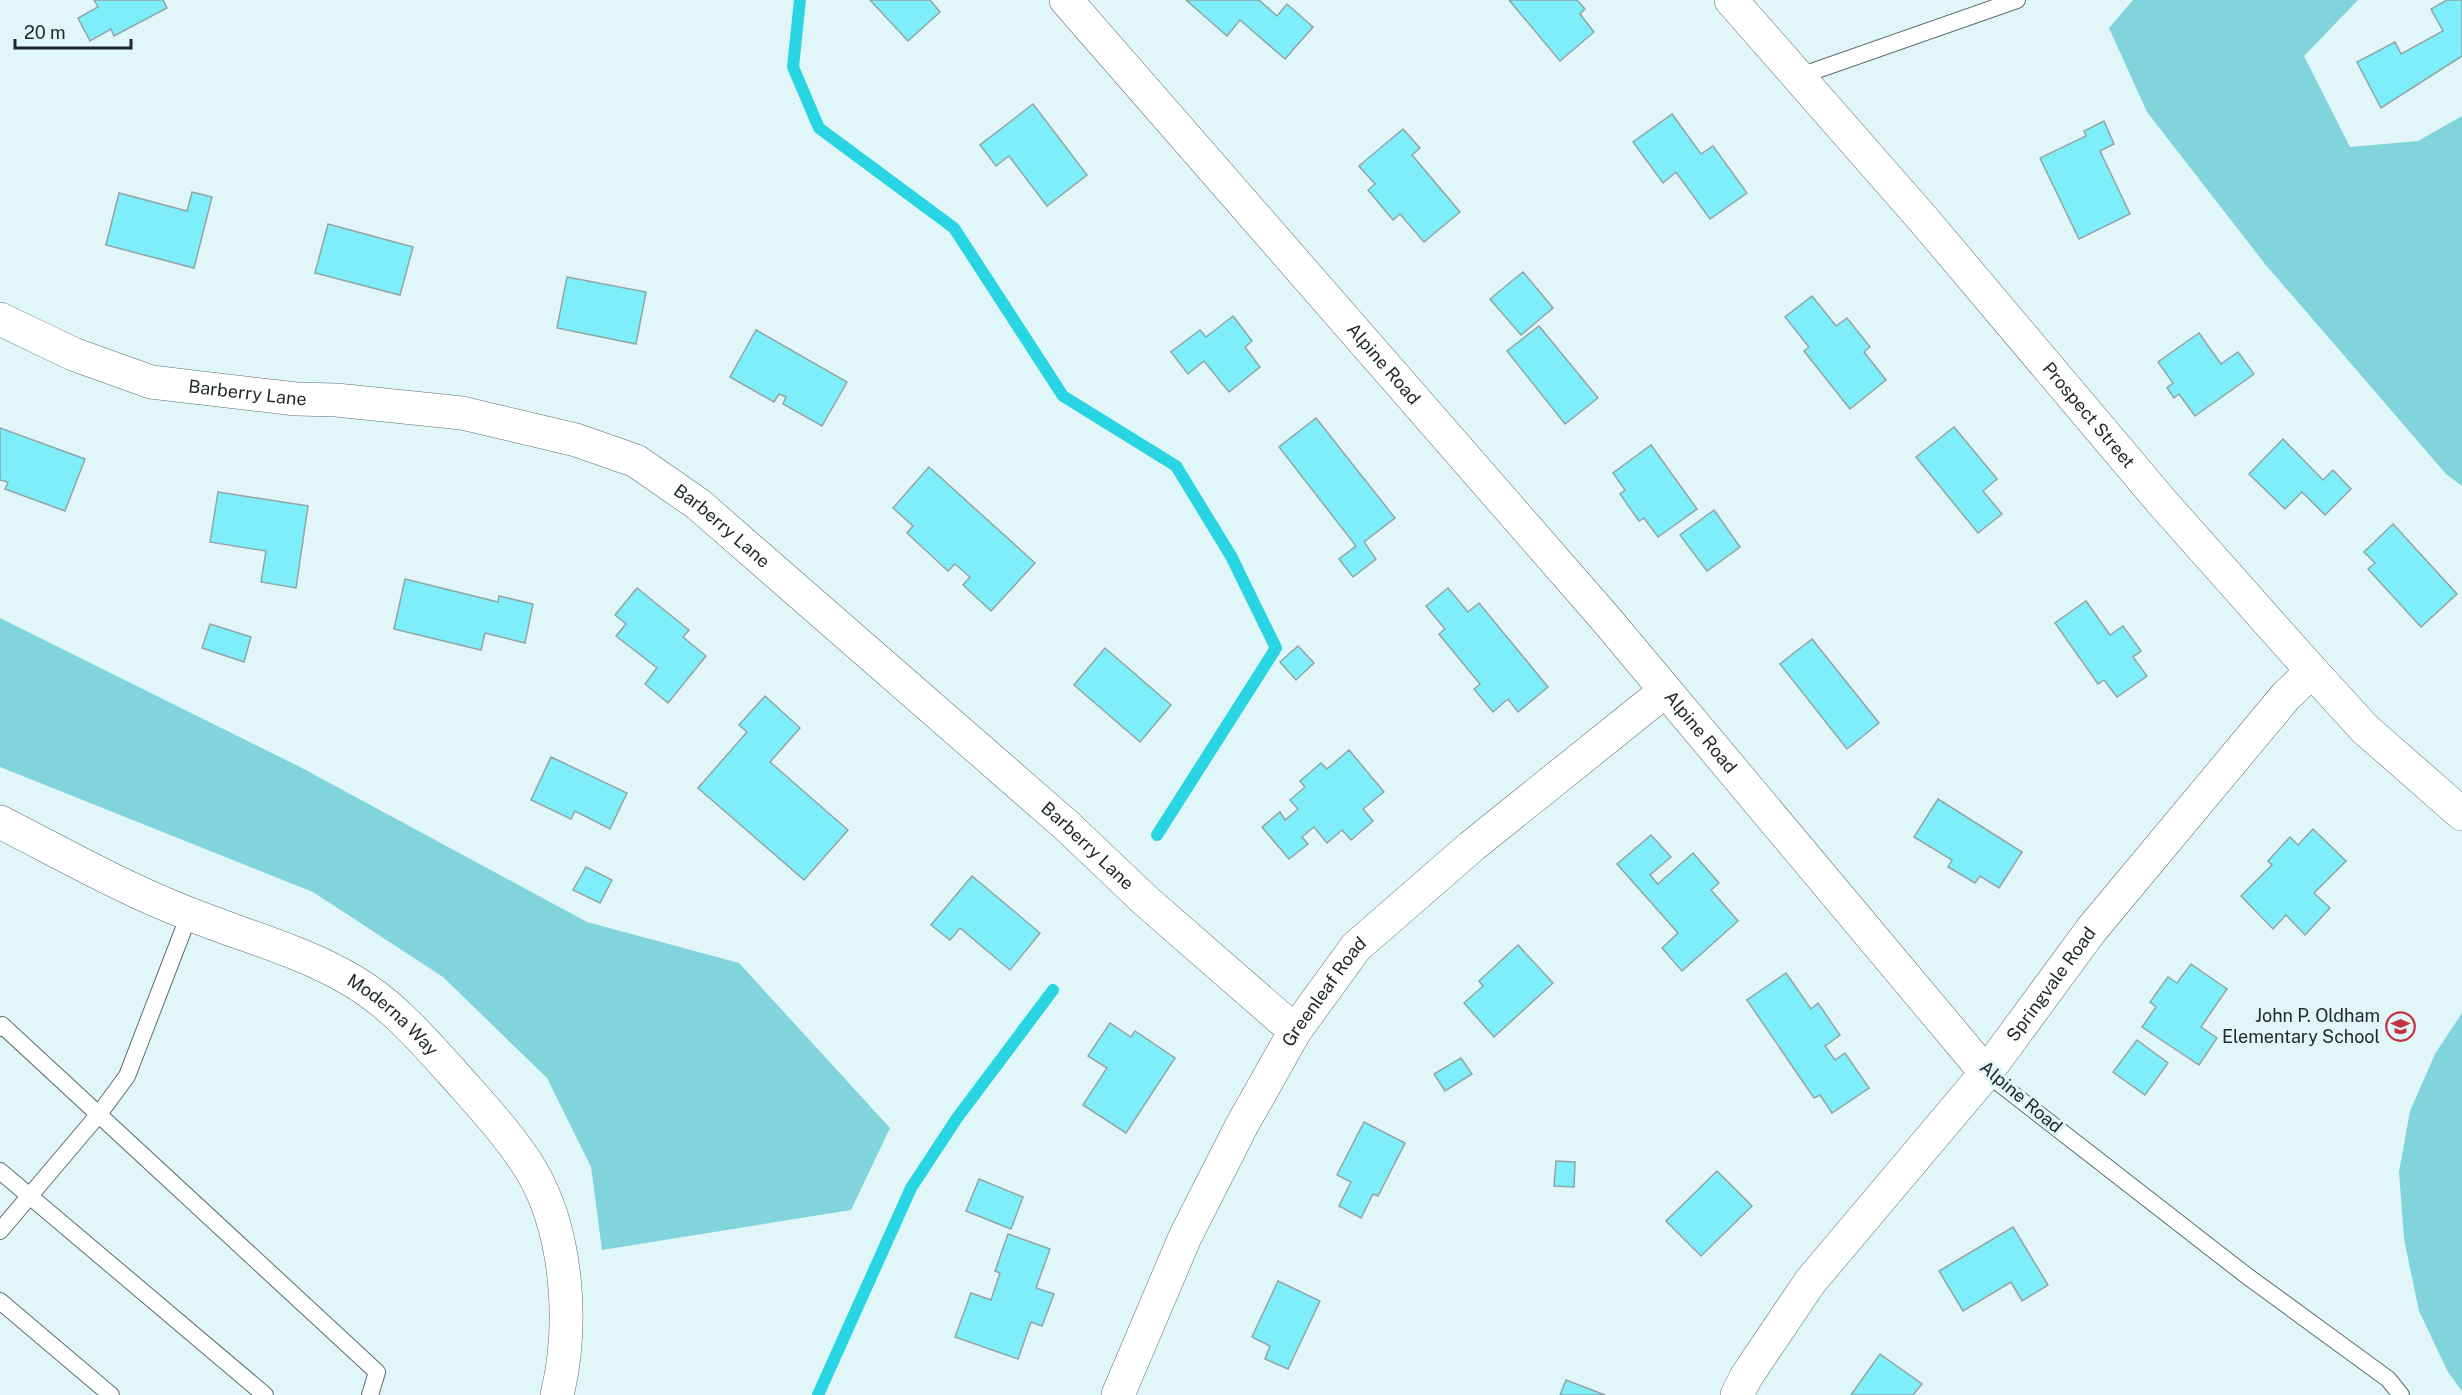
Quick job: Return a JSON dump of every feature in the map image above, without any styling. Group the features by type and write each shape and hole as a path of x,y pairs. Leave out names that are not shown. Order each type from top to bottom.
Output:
{"street":[{"name":"Alpine Road","path":"1066,0 1597,609 1815,866 1986,1073"},
{"name":"Prospect Street","path":"1731,0 1923,219 2162,501 2312,671 2365,729 2462,814"},
{"name":"Barberry Lane","path":"0,319 73,354 152,382 296,399 336,400 462,413 576,440 636,461 698,504 1066,825 1146,901 1295,1031"},
{"name":"Springvale Road","path":"1737,1395 1746,1377 1810,1282 1986,1073 2092,930 2286,696 2312,671"},
{"name":"Greenleaf Road","path":"1118,1395 1185,1237 1242,1125 1295,1031 1356,947 1472,846 1665,691"},
{"name":"Moderna Way","path":"0,822 117,882 189,915 320,964 367,989 413,1029 512,1142 532,1171 545,1202 562,1257 564,1337 561,1378 557,1395"}],"lane":[{"path":"1797,77 2017,0"},
{"path":"0,1231 99,1114 127,1076 189,915"},
{"path":"0,1028 2,1025 377,1372 370,1395"},
{"name":"Alpine Road","path":"1986,1073 2247,1276 2388,1379 2401,1395"},
{"path":"0,1171 265,1395"},
{"path":"0,1301 111,1395"}],"shaded area":[{"path":"2133,0 2358,0 2304,56 2350,147 2418,141 2462,116 2462,486 2446,474 2265,264 2147,112 2109,28"},
{"path":"0,618 302,768 587,922 739,963 890,1128 851,1210 602,1250 591,1167 547,1078 443,977 313,892 0,767"},
{"path":"2462,1013 2462,1391 2448,1372 2419,1311 2404,1239 2399,1172 2410,1111 2435,1054"}],"building":[{"path":"94,0 163,0 167,8 114,36 111,29 90,41 78,18 98,7"},
{"path":"870,0 930,0 940,12 908,41"},
{"path":"1186,0 1259,0 1277,16 1287,4 1313,27 1285,59 1240,20 1227,36"},
{"path":"1509,0 1577,0 1585,9 1580,14 1594,32 1560,61"},
{"path":"2447,0 2462,0 2462,56 2381,108 2357,62 2395,42 2401,54 2443,31 2431,9"},
{"path":"1033,104 1087,175 1047,206 1009,156 996,166 980,145"},
{"path":"1672,114 1701,154 1713,146 1747,193 1710,219 1676,172 1663,183 1633,142"},
{"path":"2104,121 2114,144 2100,151 2130,214 2079,239 2040,158 2086,136 2084,131"},
{"path":"1403,129 1420,148 1412,155 1460,212 1424,242 1400,214 1393,220 1368,190 1375,184 1359,166"},
{"path":"192,192 212,197 194,268 106,245 119,193 187,211"},
{"path":"328,224 413,247 400,295 315,273"},
{"path":"1523,272 1553,308 1521,335 1490,299"},
{"path":"567,277 646,292 636,344 557,328"},
{"path":"1812,296 1836,326 1847,318 1870,347 1864,352 1886,380 1850,409 1804,351 1809,347 1785,317"},
{"path":"1233,316 1252,341 1245,347 1260,367 1229,392 1204,361 1188,374 1171,352 1200,330 1206,337"},
{"path":"1539,326 1598,398 1565,424 1507,351"},
{"path":"756,330 847,382 822,426 783,404 786,397 779,394 774,402 730,377"},
{"path":"2199,333 2221,364 2238,352 2254,374 2195,416 2179,394 2174,398 2167,388 2173,383 2158,362"},
{"path":"1316,418 1395,518 1364,542 1376,559 1353,577 1339,559 1356,546 1279,447"},
{"path":"1954,427 1997,479 1983,491 2002,514 1978,533 1916,457"},
{"path":"0,428 85,459 65,511 5,489 8,482 0,480"},
{"path":"2283,439 2323,480 2333,470 2351,489 2325,515 2302,492 2285,509 2249,474"},
{"path":"1651,445 1697,509 1658,537 1644,518 1639,521 1620,494 1625,490 1613,473"},
{"path":"929,467 1035,563 991,611 963,585 970,577 955,564 948,571 907,533 913,526 893,508"},
{"path":"218,492 308,506 296,588 261,582 266,551 210,542"},
{"path":"1714,510 1740,547 1707,571 1680,535"},
{"path":"2393,524 2457,594 2421,627 2368,569 2375,563 2364,552"},
{"path":"405,579 498,602 499,596 533,604 525,643 485,633 481,650 394,629"},
{"path":"637,588 689,630 683,637 706,656 668,703 645,684 657,668 616,636 626,624 615,615"},
{"path":"1448,588 1468,612 1479,603 1548,687 1518,712 1508,699 1493,712 1474,689 1480,684 1439,634 1445,629 1426,606"},
{"path":"2086,601 2110,635 2123,626 2141,651 2133,657 2147,676 2117,697 2104,680 2098,684 2055,623"},
{"path":"210,624 251,637 244,662 202,648"},
{"path":"1812,639 1879,723 1847,749 1780,664"},
{"path":"1298,646 1314,663 1296,680 1280,662"},
{"path":"1105,648 1171,705 1140,742 1074,685"},
{"path":"765,696 800,728 770,762 848,830 804,880 698,788 747,732 739,725"},
{"path":"1349,750 1384,792 1363,809 1373,821 1351,840 1342,830 1327,843 1314,827 1302,837 1308,844 1289,859 1262,827 1280,812 1285,820 1298,809 1290,800 1305,787 1300,781 1321,763 1327,769"},
{"path":"551,757 627,793 610,829 575,811 571,819 531,800"},
{"path":"1938,799 2022,852 1999,888 1980,876 1975,883 1948,867 1952,860 1914,837"},
{"path":"2313,829 2346,861 2314,893 2330,908 2305,935 2286,915 2273,929 2241,896 2272,865 2268,861 2290,837 2298,845"},
{"path":"1651,835 1671,857 1650,875 1658,884 1693,853 1719,883 1711,890 1738,921 1682,971 1662,948 1678,933 1617,864"},
{"path":"586,867 612,880 600,903 573,890"},
{"path":"972,876 1040,933 1010,970 960,928 950,940 931,925"},
{"path":"1518,945 1553,983 1494,1037 1464,1003 1483,986 1479,981"},
{"path":"2191,964 2227,989 2201,1027 2217,1038 2199,1065 2142,1027 2156,1007 2150,1002 2168,977 2177,983"},
{"path":"1786,973 1811,1009 1818,1003 1840,1035 1825,1046 1835,1060 1845,1053 1869,1088 1832,1113 1820,1095 1814,1098 1747,1000"},
{"path":"1110,1023 1131,1037 1135,1031 1175,1058 1126,1133 1083,1105 1107,1068 1088,1056"},
{"path":"2137,1040 2168,1063 2145,1095 2113,1072"},
{"path":"1461,1058 1472,1074 1445,1091 1434,1074"},
{"path":"1364,1122 1405,1143 1378,1196 1373,1194 1361,1218 1339,1206 1351,1182 1337,1175"},
{"path":"1556,1161 1575,1162 1574,1187 1554,1186"},
{"path":"1717,1171 1752,1206 1701,1256 1666,1221"},
{"path":"979,1179 1023,1197 1011,1229 966,1211"},
{"path":"2013,1227 2048,1285 2022,1301 2011,1282 1963,1311 1939,1271"},
{"path":"1008,1234 1050,1249 1036,1288 1054,1294 1042,1326 1031,1322 1018,1359 955,1337 971,1293 991,1300 1000,1273 995,1271"},
{"path":"1278,1281 1320,1301 1288,1369 1265,1359 1270,1346 1252,1337"},
{"path":"1880,1354 1922,1384 1913,1395 1851,1395"},
{"path":"1566,1380 1605,1395 1560,1395"}],"waterway":[{"path":"800,0 793,67 819,128 954,228 1063,396 1176,466 1231,556 1276,648 1157,835"},
{"path":"818,1395 911,1188 957,1118 1053,990"}],"place":[{"name":"John P. Oldham Elementary School","path":"2401,1026"}]}
